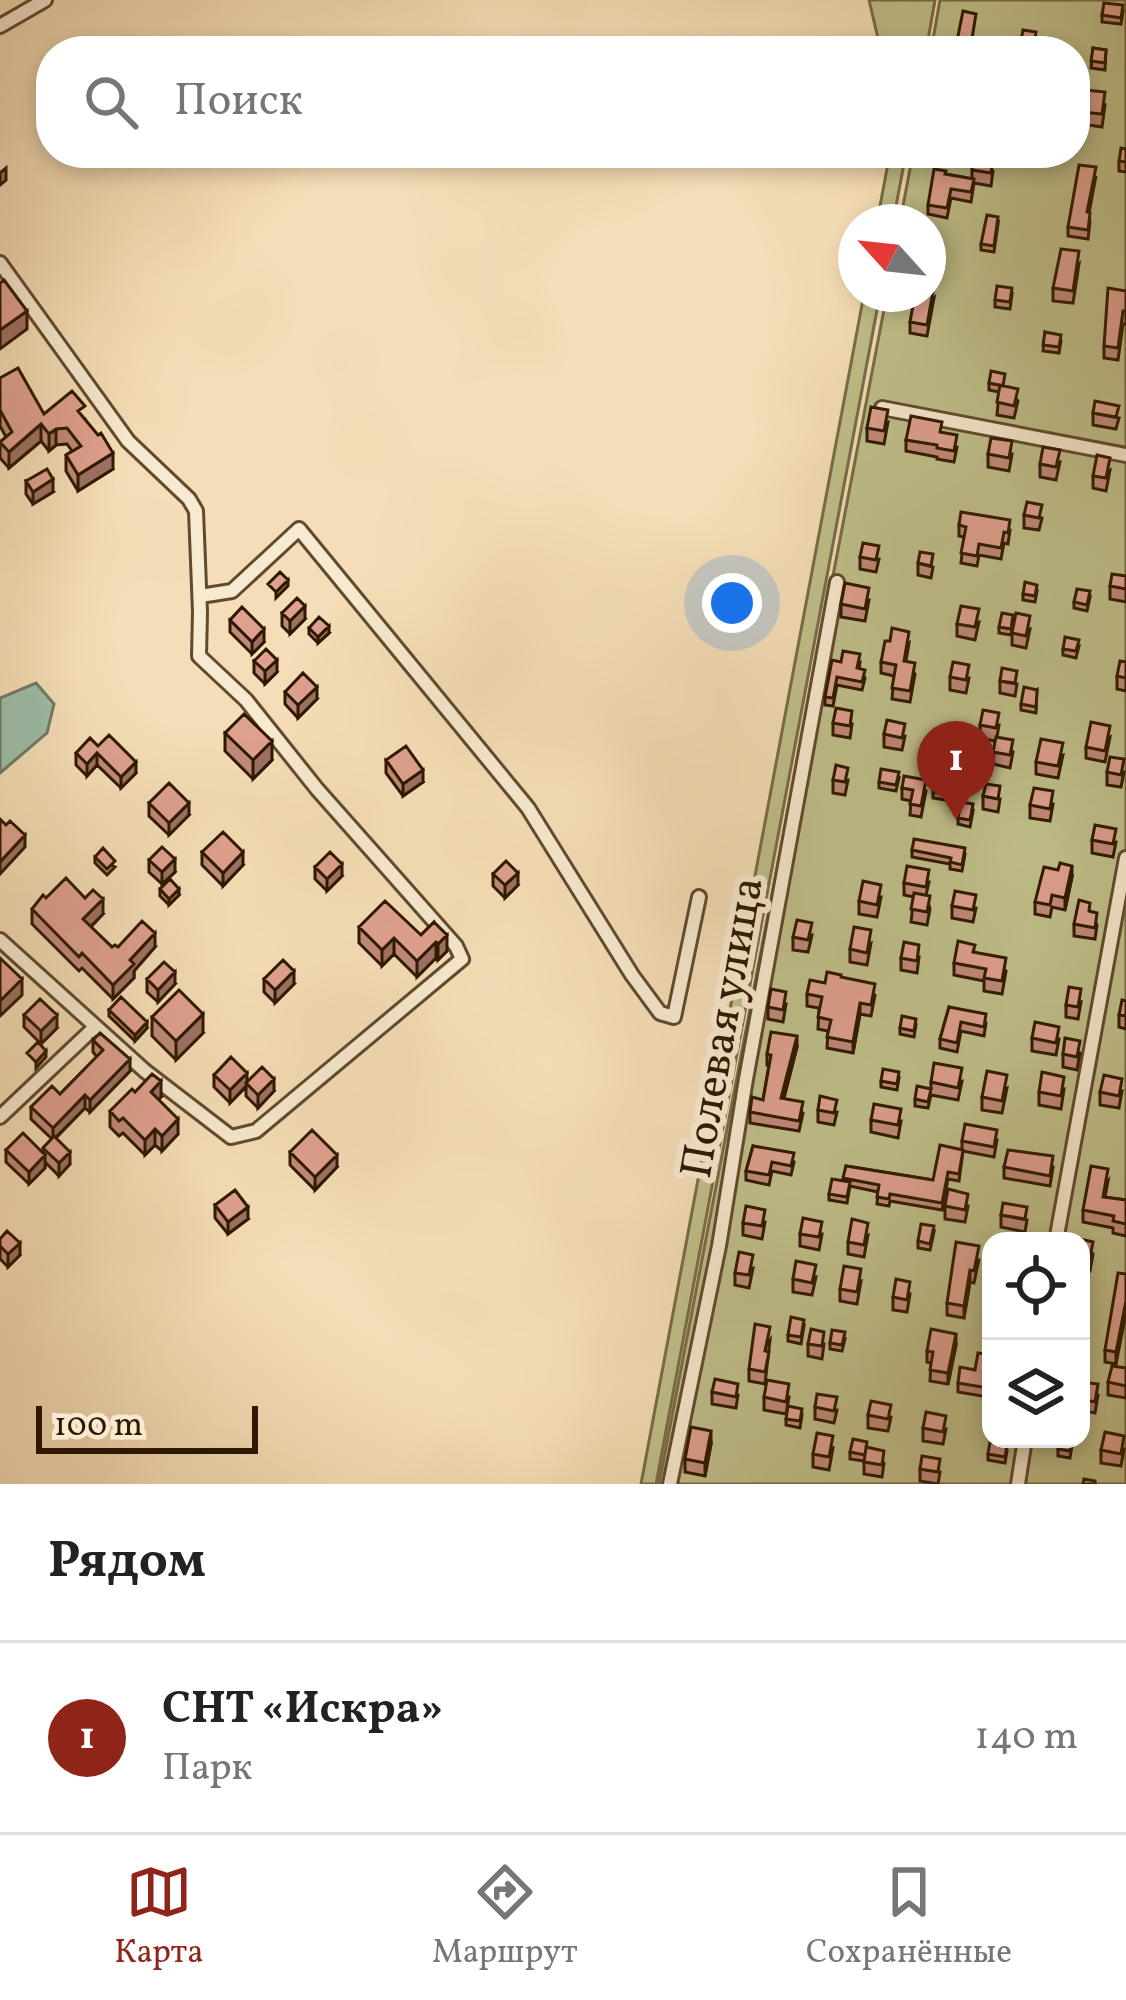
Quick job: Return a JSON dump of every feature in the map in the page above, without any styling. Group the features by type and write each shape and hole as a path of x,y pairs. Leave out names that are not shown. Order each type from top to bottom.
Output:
{"street":[{"path":"0,26 45,0"},
{"path":"0,262 128,441 196,511 199,656 246,700 317,790 456,946 462,959 256,1131 231,1137 145,1071 0,940"},
{"path":"882,408 1126,455"},
{"path":"200,596 232,591 299,529 528,808 632,975 660,1013 674,1017 699,897"},
{"name":"Полевая улица","path":"670,1484 719,1246 837,582"},
{"path":"1058,1232 1126,858"},
{"path":"0,1117 95,1027"},
{"path":"1018,1484 1024,1448"}],"green space":[{"path":"869,0 935,0 929,36 877,36"},
{"path":"940,0 1126,0 1126,1484 659,1484 884,312 946,312 946,204 903,204 910,168 1090,168 1090,36 934,36"},
{"path":"887,168 903,168 896,204 880,204"},
{"path":"861,312 877,312 656,1484 641,1484"}],"shaded area":[{"path":"36,683 54,704 47,733 0,773 0,698"}],"building":[{"path":"1104,3 1123,5 1121,18 1102,15"},
{"path":"963,11 976,14 972,36 958,36"},
{"path":"1093,48 1106,50 1105,63 1091,61"},
{"path":"1090,90 1105,92 1102,114 1090,113"},
{"path":"1096,167 1088,230 1068,227 1078,168"},
{"path":"934,169 974,179 971,192 951,189 947,208 946,204 928,204"},
{"path":"987,215 998,217 994,246 981,244"},
{"path":"1061,249 1079,251 1073,291 1053,288"},
{"path":"4,280 27,311 0,330 0,283"},
{"path":"997,286 1012,288 1010,302 995,300"},
{"path":"1108,288 1126,291 1118,348 1104,346"},
{"path":"912,312 929,312 927,325 910,322"},
{"path":"1045,332 1061,335 1059,347 1043,345"},
{"path":"18,368 44,414 72,391 85,406 78,411 113,453 78,475 66,455 81,446 67,428 49,434 41,424 9,452 0,442 12,432 0,410 0,378"},
{"path":"991,371 1005,374 1003,386 989,383"},
{"path":"1000,385 1018,389 1014,406 997,402"},
{"path":"1095,401 1119,406 1116,417 1093,413"},
{"path":"871,407 888,410 884,431 867,428"},
{"path":"911,416 942,422 940,432 957,435 954,451 906,440"},
{"path":"991,438 1012,441 1009,458 988,454"},
{"path":"1043,447 1060,450 1056,467 1040,464"},
{"path":"1097,455 1110,458 1106,478 1093,476"},
{"path":"47,469 53,479 33,492 26,481"},
{"path":"1027,502 1042,505 1039,518 1024,515"},
{"path":"961,512 1010,520 1001,548 979,544 977,556 961,553 966,527 959,525"},
{"path":"863,543 879,546 876,560 860,557"},
{"path":"920,552 933,554 931,566 918,563"},
{"path":"280,572 288,580 276,592 268,584"},
{"path":"1112,574 1126,576 1126,589 1110,586"},
{"path":"1025,582 1037,585 1035,596 1023,594"},
{"path":"845,583 869,588 865,609 841,604"},
{"path":"1077,589 1090,591 1087,605 1074,602"},
{"path":"297,598 305,606 290,621 282,613"},
{"path":"961,606 979,609 975,627 957,624"},
{"path":"242,607 264,629 252,642 230,620"},
{"path":"1002,613 1013,615 1011,629 999,627"},
{"path":"1016,613 1030,616 1026,636 1012,633"},
{"path":"319,617 329,626 318,637 309,628"},
{"path":"892,628 909,632 904,661 915,663 910,691 892,688 896,665 881,662"},
{"path":"1065,637 1079,640 1076,651 1063,649"},
{"path":"266,649 277,660 265,671 254,661"},
{"path":"843,651 860,654 857,668 865,670 862,682 837,677 833,698 825,697 832,660 841,662"},
{"path":"1120,661 1126,662 1126,678 1117,676"},
{"path":"953,662 969,665 966,680 950,677"},
{"path":"1002,668 1017,671 1015,683 1000,681"},
{"path":"303,673 317,687 298,705 285,692"},
{"path":"1024,687 1037,690 1036,707 1021,704"},
{"path":"836,708 852,711 850,726 833,723"},
{"path":"983,710 999,713 996,728 980,725"},
{"path":"244,714 272,741 253,760 225,733"},
{"path":"887,720 905,724 902,738 884,734"},
{"path":"1091,722 1110,726 1105,751 1086,747"},
{"path":"941,730 958,734 956,746 938,743"},
{"path":"109,735 136,762 121,777 97,753 87,764 76,753 90,738 98,746"},
{"path":"996,737 1013,740 1010,755 993,752"},
{"path":"1041,739 1063,743 1058,766 1036,762"},
{"path":"406,746 423,770 403,784 386,760"},
{"path":"1110,757 1124,759 1121,775 1107,772"},
{"path":"836,765 848,768 845,782 833,780"},
{"path":"881,769 899,772 896,785 879,782"},
{"path":"904,776 926,780 921,806 910,804 913,790 902,788"},
{"path":"935,779 949,782 946,794 933,792"},
{"path":"169,783 189,803 169,823 149,803"},
{"path":"986,784 1000,786 998,799 983,796"},
{"path":"1034,788 1053,791 1050,809 1030,805"},
{"path":"961,802 973,804 970,820 958,818"},
{"path":"0,819 6,825 10,821 25,835 0,862"},
{"path":"1095,825 1116,829 1113,844 1092,840"},
{"path":"223,832 243,852 223,873 202,852"},
{"path":"914,839 965,848 962,865 912,850"},
{"path":"162,847 175,859 162,872 149,860"},
{"path":"103,848 115,861 107,869 95,857"},
{"path":"330,852 342,864 327,879 315,867"},
{"path":"506,861 518,873 505,885 493,874"},
{"path":"1060,863 1072,866 1065,898 1052,895 1050,905 1035,902 1044,867 1058,870"},
{"path":"907,866 929,870 926,887 904,883"},
{"path":"66,878 85,898 93,890 103,899 83,919 112,947 118,947 142,921 155,933 113,985 32,909"},
{"path":"170,879 179,889 169,899 160,889"},
{"path":"863,881 881,885 877,905 859,901"},
{"path":"955,891 976,895 973,910 952,906"},
{"path":"914,893 930,896 927,912 911,909"},
{"path":"1079,900 1090,903 1089,911 1097,913 1095,928 1074,924"},
{"path":"385,901 421,935 434,922 447,935 417,961 394,938 382,950 359,927"},
{"path":"797,920 812,923 808,940 793,937"},
{"path":"854,927 871,930 867,953 850,949"},
{"path":"958,941 975,945 973,952 1006,958 1002,981 984,978 986,969 954,963"},
{"path":"904,942 919,945 917,961 901,958"},
{"path":"0,958 22,979 0,1001"},
{"path":"283,960 294,971 275,990 264,979"},
{"path":"164,962 175,972 158,990 147,979"},
{"path":"827,972 875,984 871,1005 860,1003 853,1042 827,1037 831,1020 818,1017 822,997 807,994 810,980 825,983"},
{"path":"1069,987 1081,989 1078,1007 1066,1005"},
{"path":"771,989 786,992 783,1010 768,1007"},
{"path":"179,990 203,1014 176,1041 152,1017"},
{"path":"121,997 147,1022 135,1035 109,1010"},
{"path":"40,999 57,1015 41,1031 24,1015"},
{"path":"949,1007 986,1014 984,1027 961,1022 957,1043 940,1039"},
{"path":"902,1016 916,1019 914,1031 900,1028"},
{"path":"1035,1022 1059,1027 1056,1043 1032,1038"},
{"path":"771,1032 797,1036 781,1098 803,1102 799,1121 750,1112 752,1097 763,1100"},
{"path":"100,1033 130,1059 90,1100 85,1095 53,1128 31,1107 52,1086 60,1094 103,1050 93,1040"},
{"path":"1065,1038 1080,1041 1077,1057 1063,1054"},
{"path":"38,1042 46,1051 36,1062 27,1053"},
{"path":"231,1057 247,1073 230,1090 214,1075"},
{"path":"934,1063 962,1068 958,1088 931,1082"},
{"path":"262,1067 274,1079 258,1095 246,1083"},
{"path":"883,1069 899,1072 897,1084 881,1081"},
{"path":"987,1071 1007,1075 1002,1101 982,1097"},
{"path":"1042,1072 1064,1077 1061,1096 1039,1092"},
{"path":"152,1074 161,1081 151,1092 178,1119 162,1136 155,1129 145,1140 110,1111"},
{"path":"1104,1075 1122,1079 1119,1096 1100,1092"},
{"path":"917,1086 931,1089 928,1102 915,1099"},
{"path":"820,1096 837,1100 834,1113 818,1110"},
{"path":"874,1104 901,1109 898,1125 871,1120"},
{"path":"965,1124 997,1130 994,1147 962,1141"},
{"path":"312,1130 337,1155 315,1177 290,1152"},
{"path":"23,1133 45,1155 29,1172 6,1150"},
{"path":"54,1136 70,1152 59,1163 43,1148"},
{"path":"940,1145 963,1150 959,1174 948,1172 942,1203 890,1194 889,1199 877,1197 879,1185 843,1178 846,1166 933,1180"},
{"path":"753,1146 794,1153 791,1166 772,1162 769,1175 746,1171"},
{"path":"1008,1150 1053,1156 1050,1176 1004,1167"},
{"path":"1091,1166 1108,1169 1103,1197 1126,1200 1126,1224 1113,1221 1114,1216 1083,1210"},
{"path":"832,1179 850,1182 847,1197 829,1194"},
{"path":"948,1189 968,1194 965,1210 945,1206"},
{"path":"235,1190 248,1207 228,1222 215,1205"},
{"path":"1003,1203 1027,1207 1025,1219 1001,1215"},
{"path":"746,1206 765,1210 762,1226 743,1223"},
{"path":"803,1218 822,1222 819,1237 800,1234"},
{"path":"852,1219 868,1223 864,1245 848,1242"},
{"path":"921,1224 934,1226 930,1244 918,1241"},
{"path":"7,1231 20,1243 8,1254 0,1246"},
{"path":"956,1242 979,1246 964,1306 947,1303"},
{"path":"739,1252 753,1255 749,1275 735,1273"},
{"path":"796,1261 816,1265 812,1283 793,1279"},
{"path":"844,1266 861,1269 857,1292 840,1289"},
{"path":"1118,1273 1126,1274 1126,1301 1116,1352 1105,1350"},
{"path":"896,1279 910,1282 907,1300 893,1297"},
{"path":"791,1317 804,1320 801,1337 788,1335"},
{"path":"755,1324 770,1327 765,1372 749,1369"},
{"path":"811,1329 824,1332 822,1346 808,1344"},
{"path":"931,1329 956,1334 948,1373 930,1370"},
{"path":"832,1330 845,1332 842,1345 830,1343"},
{"path":"978,1353 982,1354 982,1387 958,1383 960,1367 975,1370"},
{"path":"1112,1366 1126,1368 1126,1386 1108,1382"},
{"path":"715,1379 738,1384 736,1397 712,1392"},
{"path":"767,1380 789,1384 786,1402 764,1397"},
{"path":"1090,1383 1098,1384 1095,1402 1090,1401"},
{"path":"817,1394 837,1397 834,1411 815,1407"},
{"path":"871,1401 891,1405 888,1419 868,1415"},
{"path":"788,1406 802,1409 800,1421 786,1419"},
{"path":"926,1412 946,1416 943,1432 923,1428"},
{"path":"691,1427 711,1431 705,1463 685,1459"},
{"path":"1105,1432 1124,1436 1121,1454 1101,1450"},
{"path":"817,1433 833,1436 829,1457 813,1454"},
{"path":"853,1439 867,1442 865,1455 850,1452"},
{"path":"866,1447 884,1451 882,1465 864,1462"},
{"path":"989,1448 1006,1448 1005,1457 988,1454"},
{"path":"922,1456 940,1459 938,1472 920,1469"}],"place":[{"name":"СНТ «Искра»","path":"956,820"}]}
